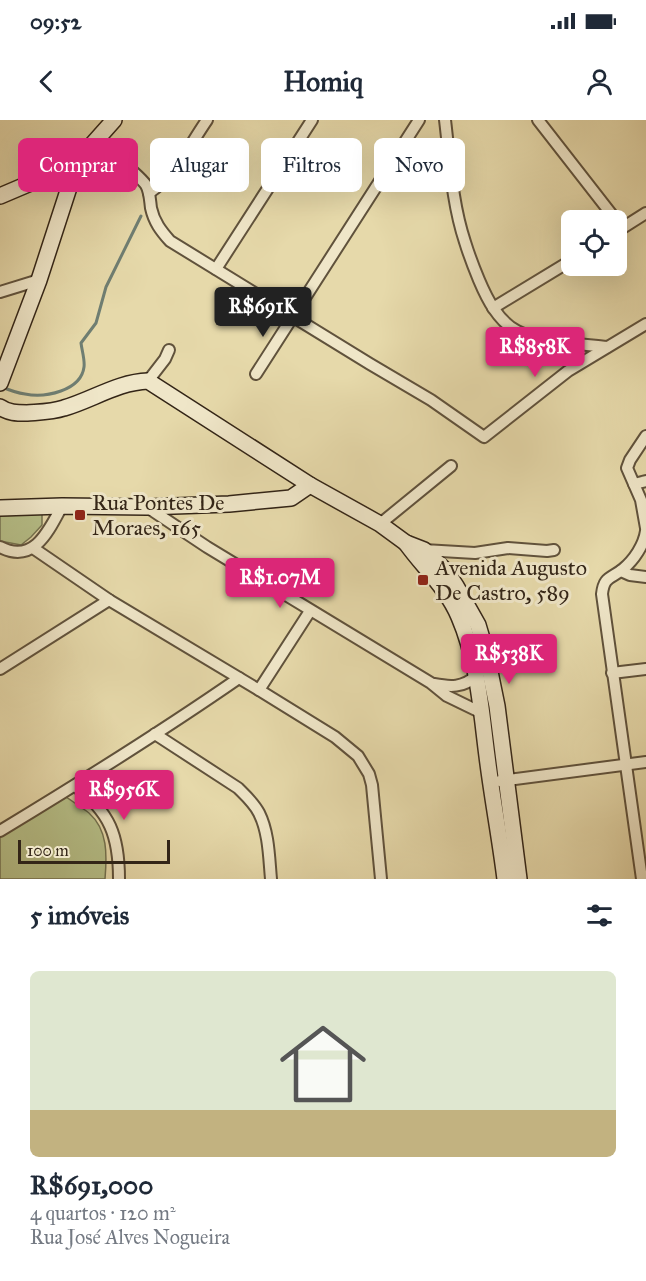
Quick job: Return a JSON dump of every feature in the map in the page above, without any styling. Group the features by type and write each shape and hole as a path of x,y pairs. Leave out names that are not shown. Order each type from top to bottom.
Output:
{"street":[{"path":"98,138 114,120"},
{"path":"149,193 170,176 207,120"},
{"path":"216,269 312,120"},
{"path":"256,374 419,120"},
{"path":"445,120 459,220 473,266 493,308 516,331 530,336 607,347"},
{"path":"538,120 607,210"},
{"path":"138,178 149,193 152,211 160,231 170,241 431,400 484,437 547,387 646,324"},
{"path":"0,196 18,189"},
{"path":"1,381 39,280 68,192"},
{"path":"627,221 646,213"},
{"path":"493,308 561,267"},
{"path":"0,292 39,280"},
{"path":"148,381 168,356 169,350"},
{"path":"0,407 10,412 59,410 129,383 148,381 310,485 380,524 406,543 441,586 455,609 467,638 482,713 505,879"},
{"path":"642,879 602,594 606,580 631,562 645,540 646,529 641,500 627,468 646,435"},
{"path":"632,457 646,452"},
{"path":"380,524 451,466"},
{"path":"634,484 646,481"},
{"path":"0,508 229,504 291,498 310,485"},
{"path":"1,549 17,552 33,548 41,541 62,506"},
{"path":"147,507 310,611 431,683 447,696 482,713"},
{"path":"406,543 424,550 475,553 508,548 554,550"},
{"path":"33,548 109,600 259,690 351,749 363,763 372,785 381,879"},
{"path":"424,550 446,571 456,586 477,626 486,652 497,706 519,879"},
{"path":"621,571 646,577"},
{"path":"0,669 109,600"},
{"path":"259,690 310,611"},
{"path":"612,673 646,669"},
{"path":"431,683 448,687 459,686 476,676"},
{"path":"0,831 75,786 239,678"},
{"path":"155,734 237,788 248,798 259,812 262,821 269,853 271,879"},
{"path":"491,782 646,762"},
{"path":"75,786 96,804 108,819 116,843 119,879"}],"green space":[{"path":"42,514 42,525 21,545 0,541 0,516"},
{"path":"65,796 89,813 100,827 106,852 105,879 0,879 0,837"}],"waterway":[{"path":"2,387 22,394 42,395 61,391 76,382 84,367 81,343 96,323 106,287 141,216"}],"place":[{"name":"Rua Pontes De Moraes, 165","path":"80,515"},
{"name":"Avenida Augusto De Castro, 589","path":"423,580"}]}
